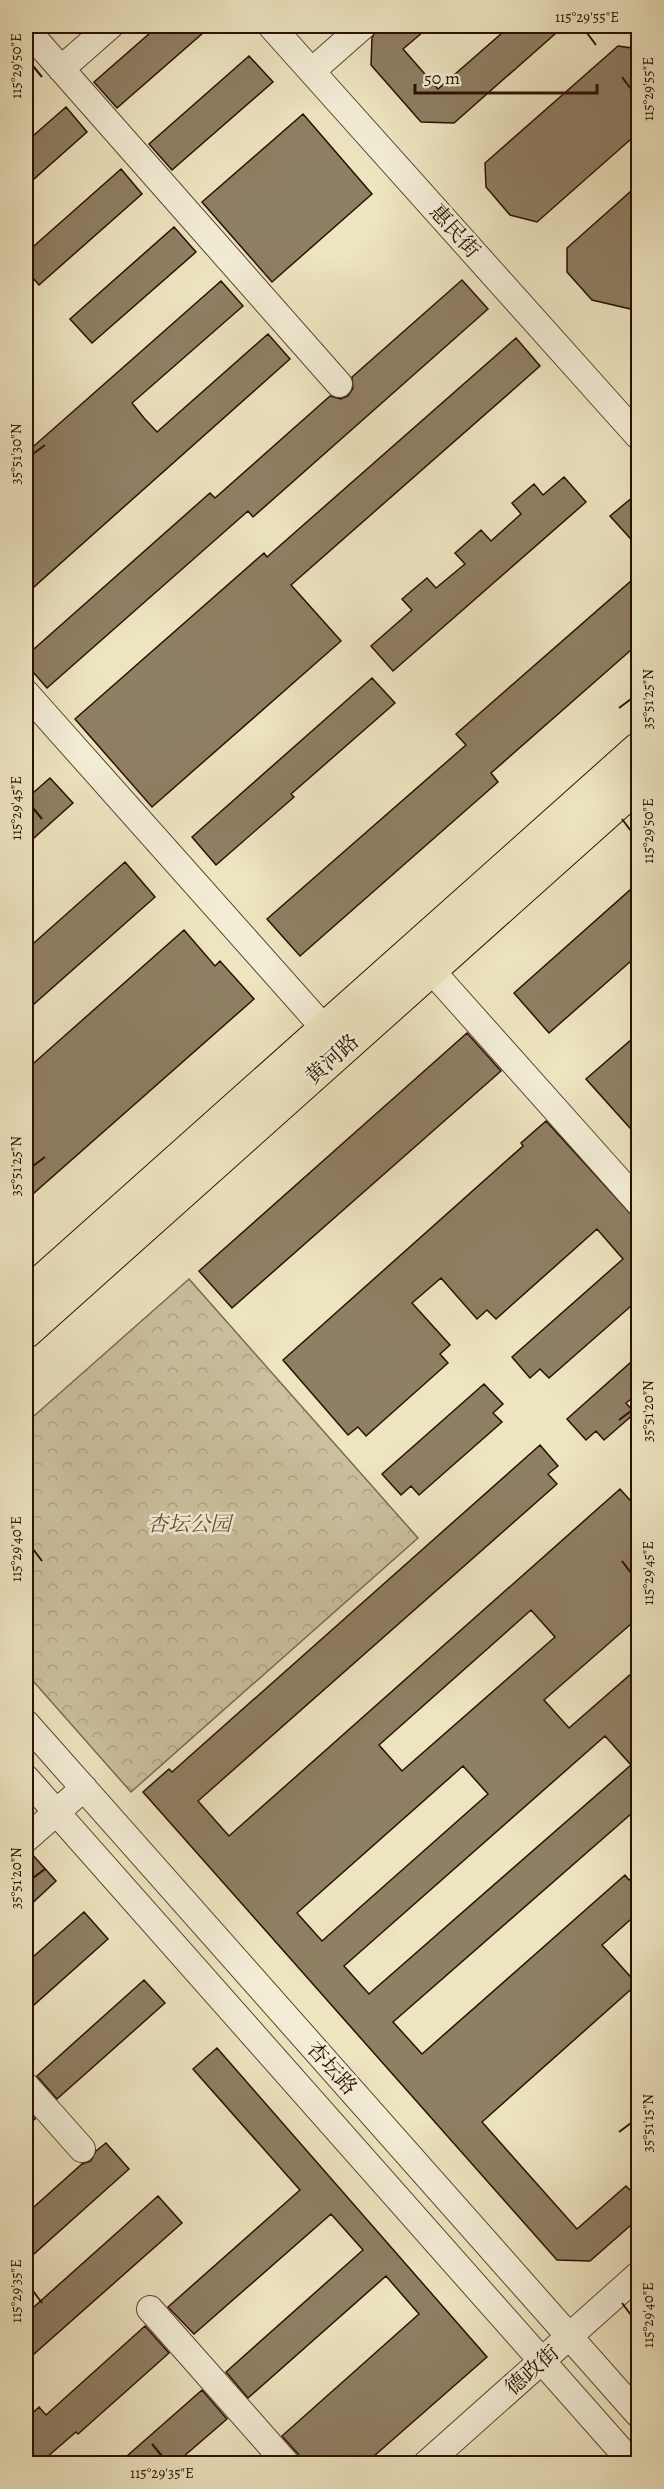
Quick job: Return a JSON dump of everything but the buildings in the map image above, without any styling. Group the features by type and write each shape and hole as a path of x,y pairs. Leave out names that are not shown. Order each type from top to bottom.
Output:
{"main road":[{"name":"黄河路","path":"26,1295 639,749"},
{"name":"黄河路","path":"26,1332 639,785"}],"street":[{"path":"61,69 110,26"},
{"path":"312,71 363,26"},
{"path":"26,29 339,384"},
{"name":"惠民街","path":"282,29 312,71 639,436"},
{"path":"26,693 324,1028"},
{"path":"431,970 639,1202"},
{"name":"杏坛路","path":"26,1722 639,2414"},
{"name":"杏坛路","path":"26,1778 633,2463"},
{"path":"26,1839 84,1788"},
{"path":"26,2086 82,2149"},
{"name":"德政街","path":"426,2463 639,2275"},
{"path":"150,2309 287,2463"}],"green space":[{"name":"杏坛公园","path":"189,1279 418,1538 131,1792 26,1673 26,1423"}]}
